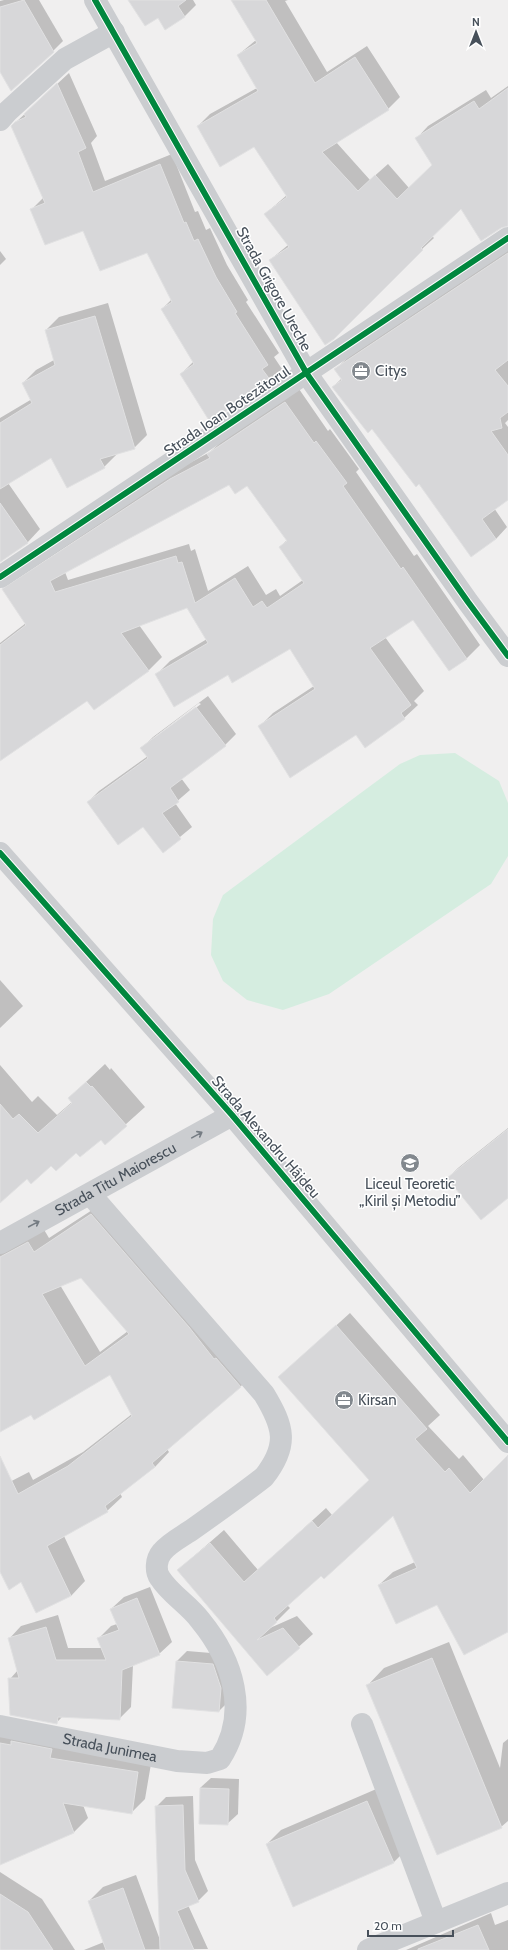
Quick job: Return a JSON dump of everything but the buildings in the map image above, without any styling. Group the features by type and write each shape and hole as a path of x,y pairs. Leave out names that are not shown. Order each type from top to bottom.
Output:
{"street":[{"name":"Strada Grigore Ureche","path":"95,0 307,374 468,602 508,656"},
{"path":"0,120 65,59 114,32"},
{"name":"Strada Ioan Botezătorul","path":"0,577 307,374 508,238"},
{"name":"Strada Alexandru Hâjdeu","path":"0,853 232,1115 508,1442"},
{"name":"Strada Titu Maiorescu","path":"0,1243 232,1115"},
{"name":"Strada Junimea","path":"0,1726 177,1761 207,1763 220,1759 232,1739 236,1717 236,1699 231,1674 218,1646 200,1619 160,1578 157,1568 158,1560 162,1552 177,1539 264,1477 274,1465 279,1453 282,1432 279,1421 264,1394 256,1384 90,1194"},
{"path":"362,1724 436,1922"},
{"path":"368,1950 508,1893"}],"green space":[{"path":"455,753 499,781 508,803 508,856 491,884 329,994 283,1010 247,1000 223,981 211,955 213,919 223,895 400,764 420,755"}],"cycle path":[{"path":"95,0 307,374 468,602 508,656"},
{"path":"0,577 508,238"},
{"path":"0,853 232,1115 508,1442"}],"place":[{"name":"Citys","path":"361,371"},
{"name":"Liceul Teoretic „Kiril și Metodiu”","path":"410,1163"},
{"name":"Kirsan","path":"344,1400"}]}
